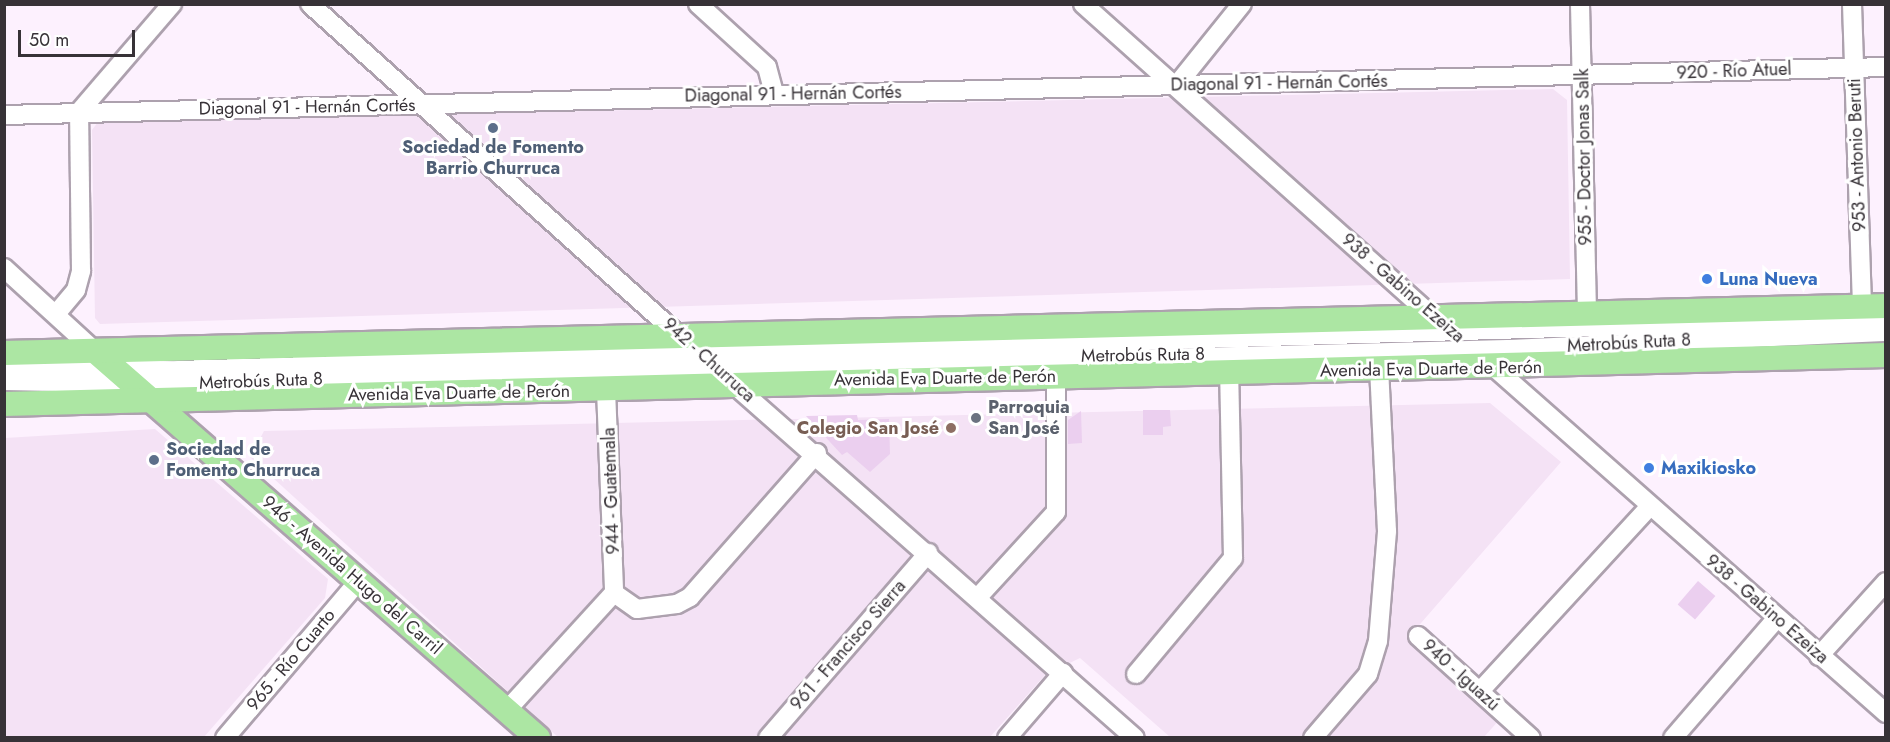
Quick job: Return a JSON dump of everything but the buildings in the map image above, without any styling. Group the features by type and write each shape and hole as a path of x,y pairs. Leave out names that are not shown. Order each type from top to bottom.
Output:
{"main road":[{"path":"4,353 114,367 1136,323 1427,325 1587,310 1874,306"},
{"name":"Avenida Eva Duarte de Perón","path":"4,404 606,390 733,384 1056,376 1496,368 1886,355"},
{"name":"946 - Avenida Hugo del Carril","path":"114,367 155,400 358,582 536,737"}],"street":[{"path":"56,314 76,290 81,271 80,112 172,4"},
{"name":"942 - Churruca","path":"310,4 710,366 817,453 1136,738"},
{"path":"698,4 767,67 774,94"},
{"name":"938 - Gabino Ezeiza","path":"1083,4 1176,86 1427,325 1453,334 1473,348 1886,712"},
{"path":"1176,86 1242,4"},
{"name":"955 - Doctor Jonas Salk","path":"1580,4 1587,310"},
{"name":"953 - Antonio Beruti","path":"1852,4 1853,68 1874,306"},
{"name":"920 - Río Atuel","path":"1582,75 1886,67"},
{"name":"Diagonal 91 - Hernán Cortés","path":"4,115 1582,75"},
{"name":"946 - Avenida Hugo del Carril","path":"4,268 114,367"},
{"name":"Metrobús Ruta 8","path":"1453,334 1886,318"},
{"name":"Metrobús Ruta 8","path":"688,344 1427,325"},
{"name":"Metrobús Ruta 8","path":"4,368 710,366 1473,348 1886,332"},
{"name":"Metrobús Ruta 8","path":"4,381 114,367"},
{"path":"1313,738 1368,674 1378,641 1387,540 1379,370"},
{"path":"1136,674 1233,558 1229,373"},
{"path":"979,596 1056,512 1056,376"},
{"name":"944 - Guatemala","path":"606,390 614,592"},
{"path":"507,710 614,592 637,609 667,607 690,597 817,453"},
{"path":"1480,691 1650,506"},
{"name":"961 - Francisco Sierra","path":"768,738 928,553"},
{"name":"965 - Río Cuarto","path":"225,738 358,582"},
{"path":"1820,656 1886,582"},
{"path":"1673,738 1778,618"},
{"name":"940 - Iguazú","path":"1418,636 1532,738"},
{"path":"1007,738 1063,673"}],"shaded area":[{"path":"1553,89 1567,100 1570,279 100,324 95,318 92,130 98,122"},
{"path":"1490,403 1561,462 1408,638 1500,719 1484,737 1170,737 1080,658 1045,675 990,737 559,738 250,457 264,431"},
{"path":"155,429 328,579 325,598 204,737 5,737 5,438"}],"place":[{"name":"Sociedad de Fomento Barrio Churruca","path":"493,128"},
{"name":"Luna Nueva","path":"1707,279"},
{"name":"Parroquia San José","path":"976,418"},
{"name":"Colegio San José","path":"951,428"},
{"name":"Sociedad de Fomento Churruca","path":"154,460"},
{"name":"Maxikiosko","path":"1649,468"}]}
